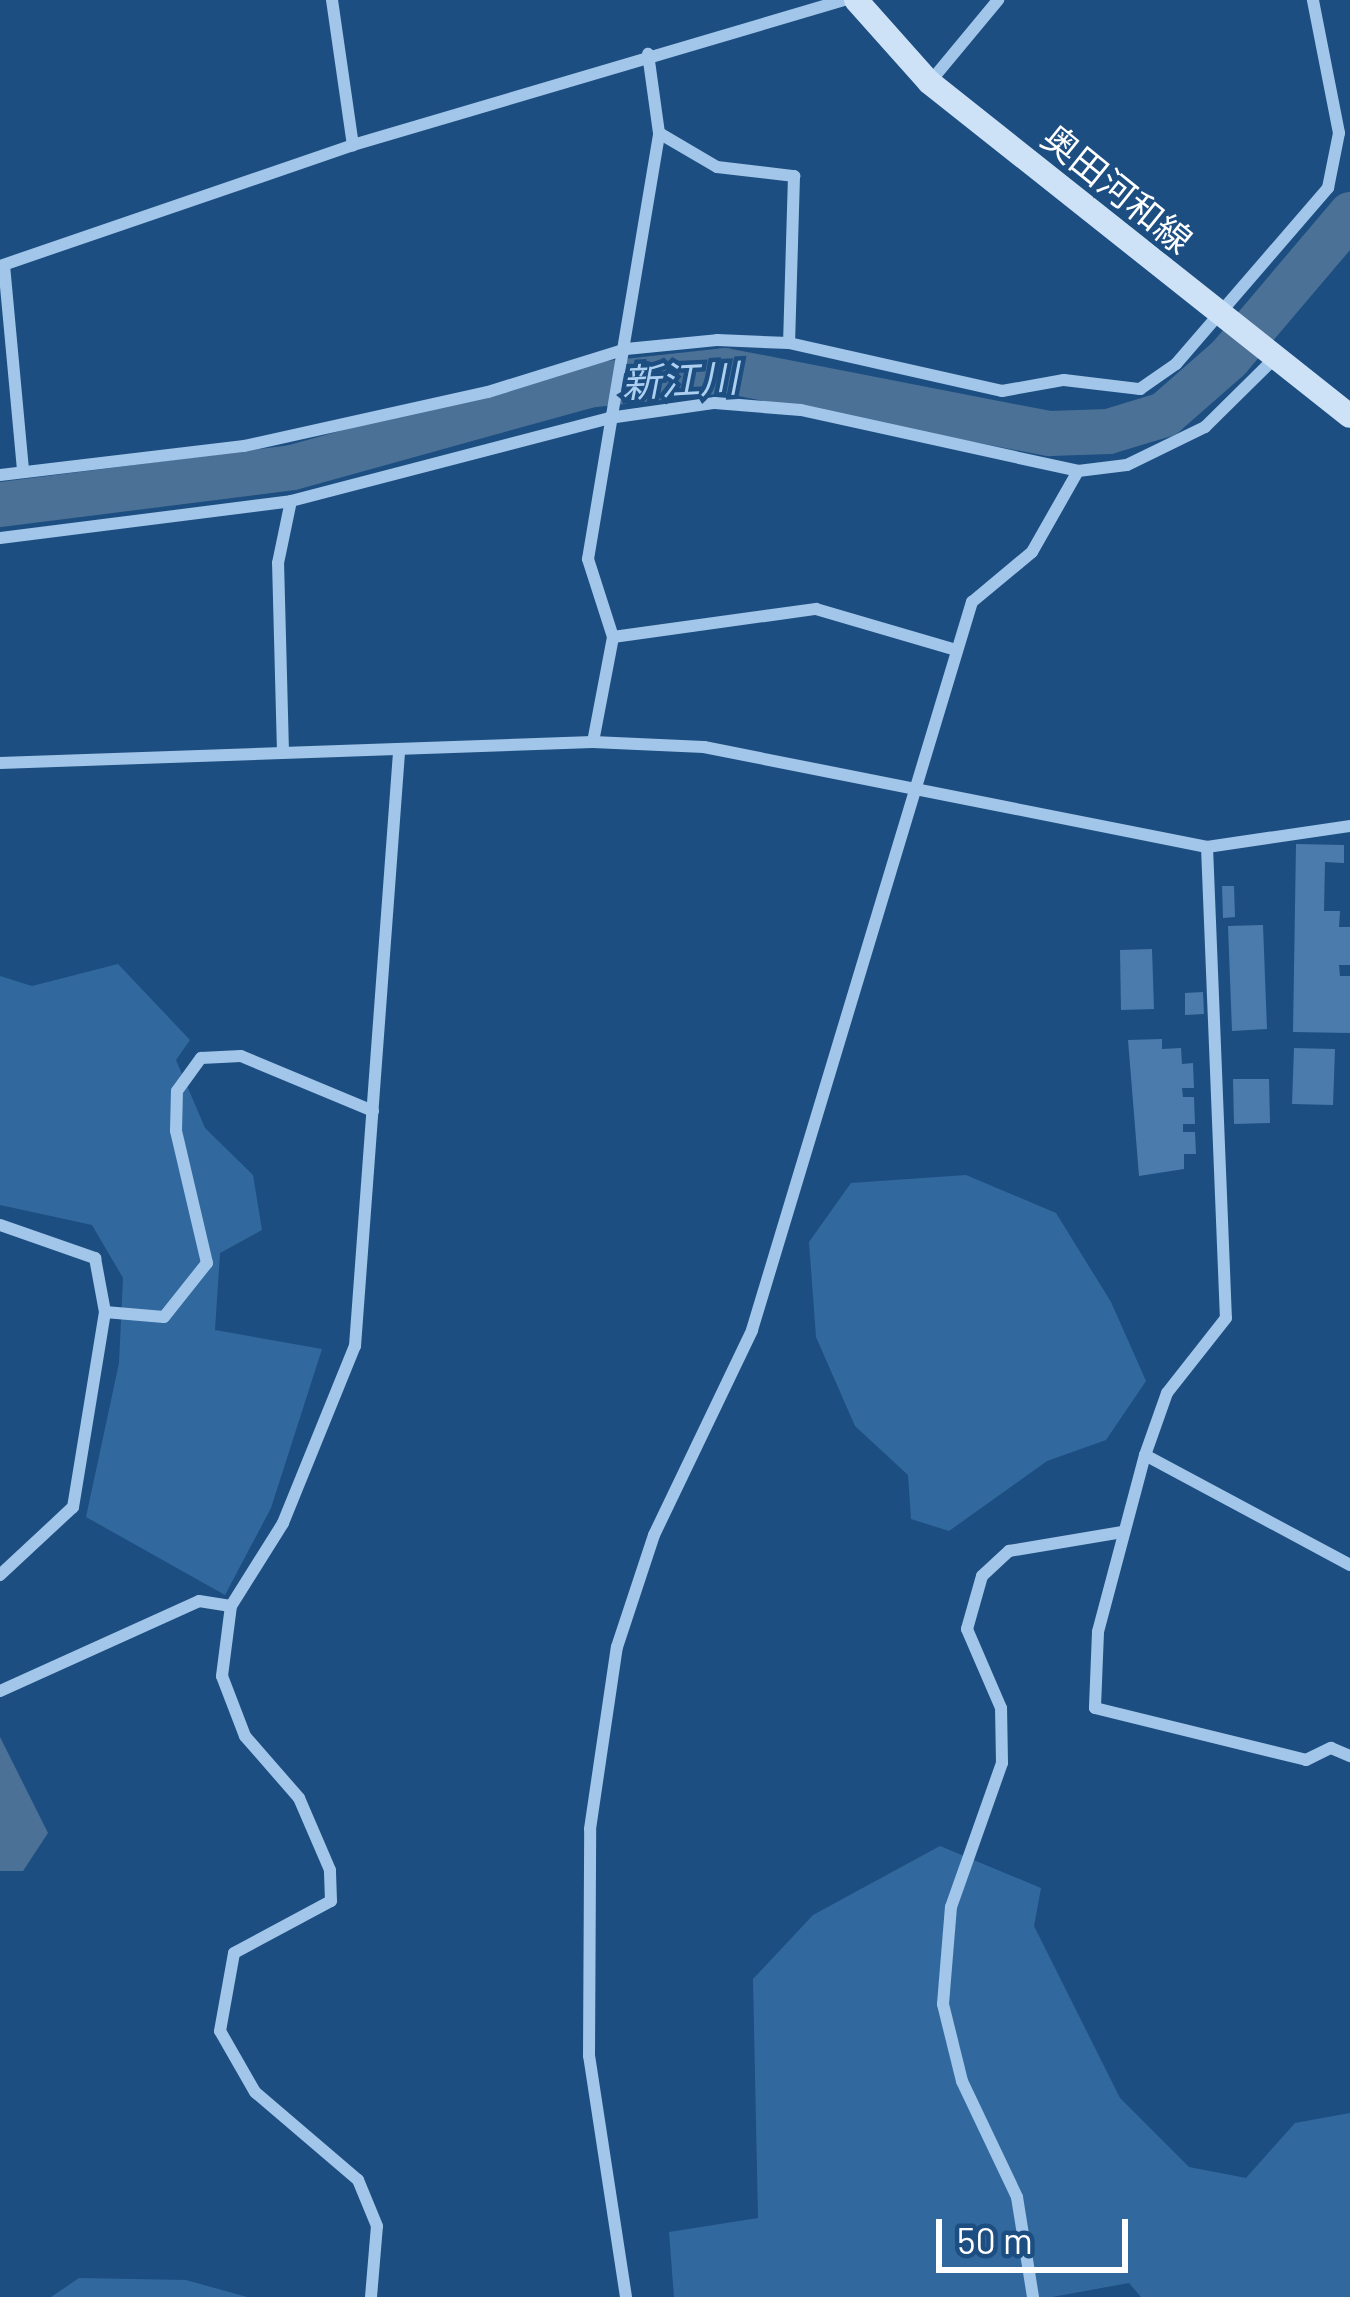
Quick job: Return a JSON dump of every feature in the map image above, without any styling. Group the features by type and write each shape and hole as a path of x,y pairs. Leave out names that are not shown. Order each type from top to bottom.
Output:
{"main road":[{"name":"奥田河和線","path":"856,0 929,82 1350,416"}],"street":[{"path":"332,0 353,145"},
{"path":"23,471 2,265 353,145 648,54 844,0"},
{"path":"929,82 998,0"},
{"path":"0,475 244,446 488,392 626,349 789,343 1002,391 1064,380 1140,388 1176,364 1328,188 1339,133 1312,0"},
{"path":"593,742 614,637 588,559 659,133 648,54"},
{"path":"659,133 717,167 794,176 789,343"},
{"path":"0,538 291,501 610,411 715,403 801,410 1078,471 1127,465 1205,427 1274,359"},
{"path":"626,2297 589,2056 590,1829 617,1647 653,1535 752,1330 972,602 1032,552 1078,471"},
{"path":"283,752 278,563 291,501"},
{"path":"614,637 816,609 956,650"},
{"path":"0,763 283,752 399,753 593,742 704,748 1207,847 1350,826"},
{"path":"371,2297 376,2226 358,2180 255,2092 220,2031 233,1953 331,1901 330,1870 299,1798 245,1736 221,1676 231,1606 284,1523 356,1346 399,753"},
{"path":"1207,847 1226,1318 1167,1393 1145,1455 1098,1632 1095,1708 1306,1760 1331,1748 1350,1756"},
{"path":"105,1312 164,1317 207,1264 176,1131 177,1091 201,1058 241,1056 373,1112"},
{"path":"0,1225 95,1258 105,1312 73,1507 0,1575"},
{"path":"1145,1455 1350,1565"},
{"path":"1033,2297 1017,2198 962,2081 943,2004 951,1907 1002,1763 1001,1708 967,1629 982,1576 1009,1551 1122,1532"},
{"path":"0,1691 199,1601 231,1606"}],"shaded area":[{"path":"118,964 190,1040 176,1060 205,1128 253,1175 262,1230 220,1253 215,1330 322,1349 271,1508 225,1595 86,1517 119,1363 123,1278 92,1225 0,1205 0,976 32,986"},
{"path":"966,1175 1056,1213 1111,1302 1146,1381 1106,1440 1047,1461 949,1531 911,1519 908,1475 855,1426 816,1337 809,1242 851,1183"},
{"path":"0,1737 48,1833 23,1871 0,1871"},
{"path":"940,1846 1041,1888 1034,1926 1120,2098 1189,2167 1246,2178 1295,2123 1350,2113 1350,2297 1141,2297 1129,2283 1052,2297 674,2297 669,2232 758,2218 753,1979 813,1915"},
{"path":"79,2278 186,2280 247,2297 51,2297"}],"building":[{"path":"1296,844 1344,845 1344,863 1325,862 1324,911 1340,911 1339,927 1350,927 1350,965 1339,965 1340,976 1350,976 1350,1033 1293,1032"},
{"path":"1222,886 1234,886 1235,917 1223,918"},
{"path":"1263,925 1267,1029 1232,1031 1228,926"},
{"path":"1152,949 1154,1009 1121,1010 1120,950"},
{"path":"1203,992 1204,1014 1185,1015 1185,993"},
{"path":"1162,1039 1162,1049 1181,1048 1182,1064 1193,1063 1194,1088 1182,1088 1183,1097 1194,1097 1195,1124 1183,1124 1183,1132 1195,1132 1196,1154 1184,1154 1184,1169 1139,1176 1128,1040"},
{"path":"1294,1048 1335,1049 1333,1105 1292,1104"},
{"path":"1233,1079 1269,1079 1270,1123 1234,1124"}],"waterway":[{"name":"新江川","path":"0,504 292,467 587,385 724,370 1049,433 1108,431 1164,414 1228,358 1350,214"}]}
